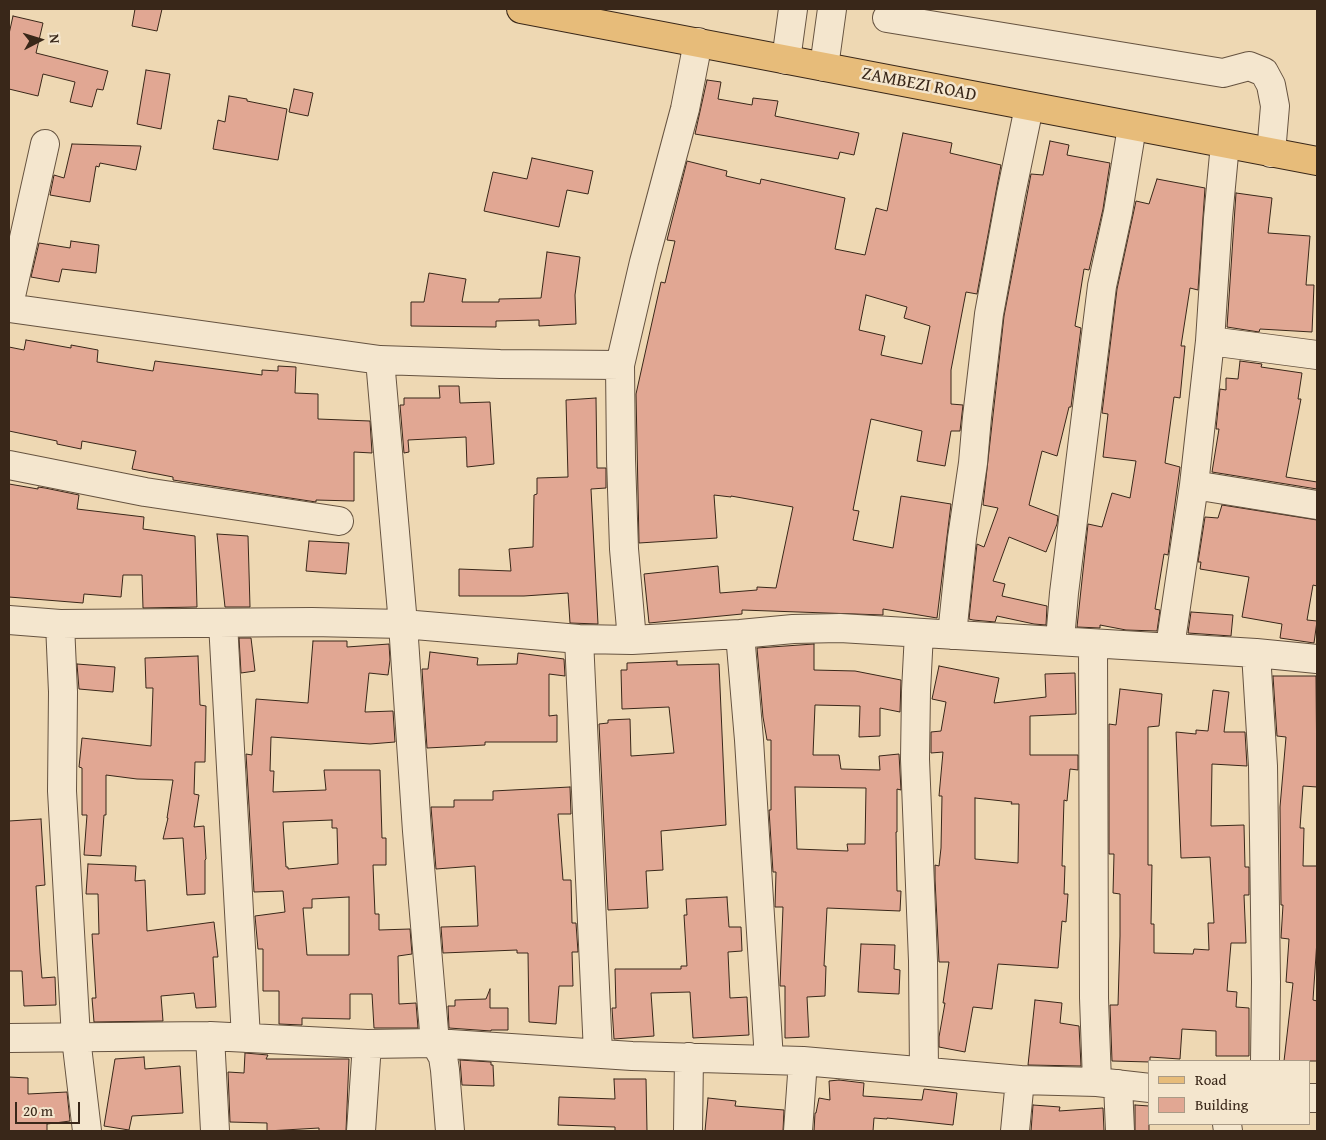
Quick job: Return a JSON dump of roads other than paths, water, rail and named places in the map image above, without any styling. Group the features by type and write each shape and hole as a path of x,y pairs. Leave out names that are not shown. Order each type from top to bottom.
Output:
{"main road":[{"name":"ZAMBEZI ROAD","path":"521,9 1317,161"}],"street":[{"path":"786,60 793,9"},
{"path":"824,67 832,9"},
{"path":"887,18 1223,73 1249,66 1264,72 1271,85 1275,106 1271,152"},
{"path":"632,640 624,549 620,365 644,262 685,109 698,42"},
{"path":"952,635 962,538 973,463 976,417 990,314 1011,194 1029,107"},
{"path":"1060,640 1102,286 1132,127"},
{"path":"46,144 9,306 380,360 620,365"},
{"path":"1170,648 1194,485 1210,342 1218,218 1226,144"},
{"path":"1210,342 1317,355"},
{"path":"380,360 403,624 417,831 435,1043 442,1057 445,1070 450,1131"},
{"path":"9,465 145,492 339,521"},
{"path":"1194,485 1317,505"},
{"path":"9,620 60,624 312,622 403,624 579,639 632,640 793,629 840,628 1060,640 1093,644 1256,653 1317,659"},
{"path":"223,623 246,1038"},
{"path":"60,624 63,692 62,791 76,1038 87,1131"},
{"path":"919,633 915,759 924,1071"},
{"path":"740,634 749,740 769,1060"},
{"path":"579,639 598,1053"},
{"path":"1093,644 1094,998 1108,1083 1120,1131"},
{"path":"1256,653 1263,766 1266,982 1265,1060"},
{"path":"210,1036 215,1131"},
{"path":"9,1038 210,1036 367,1044 435,1043 632,1056 803,1062 1020,1080 1108,1083 1148,1088"},
{"path":"360,1131 367,1044"},
{"path":"688,1131 689,1057"},
{"path":"798,1131 803,1062"},
{"path":"1015,1131 1020,1080"}]}
